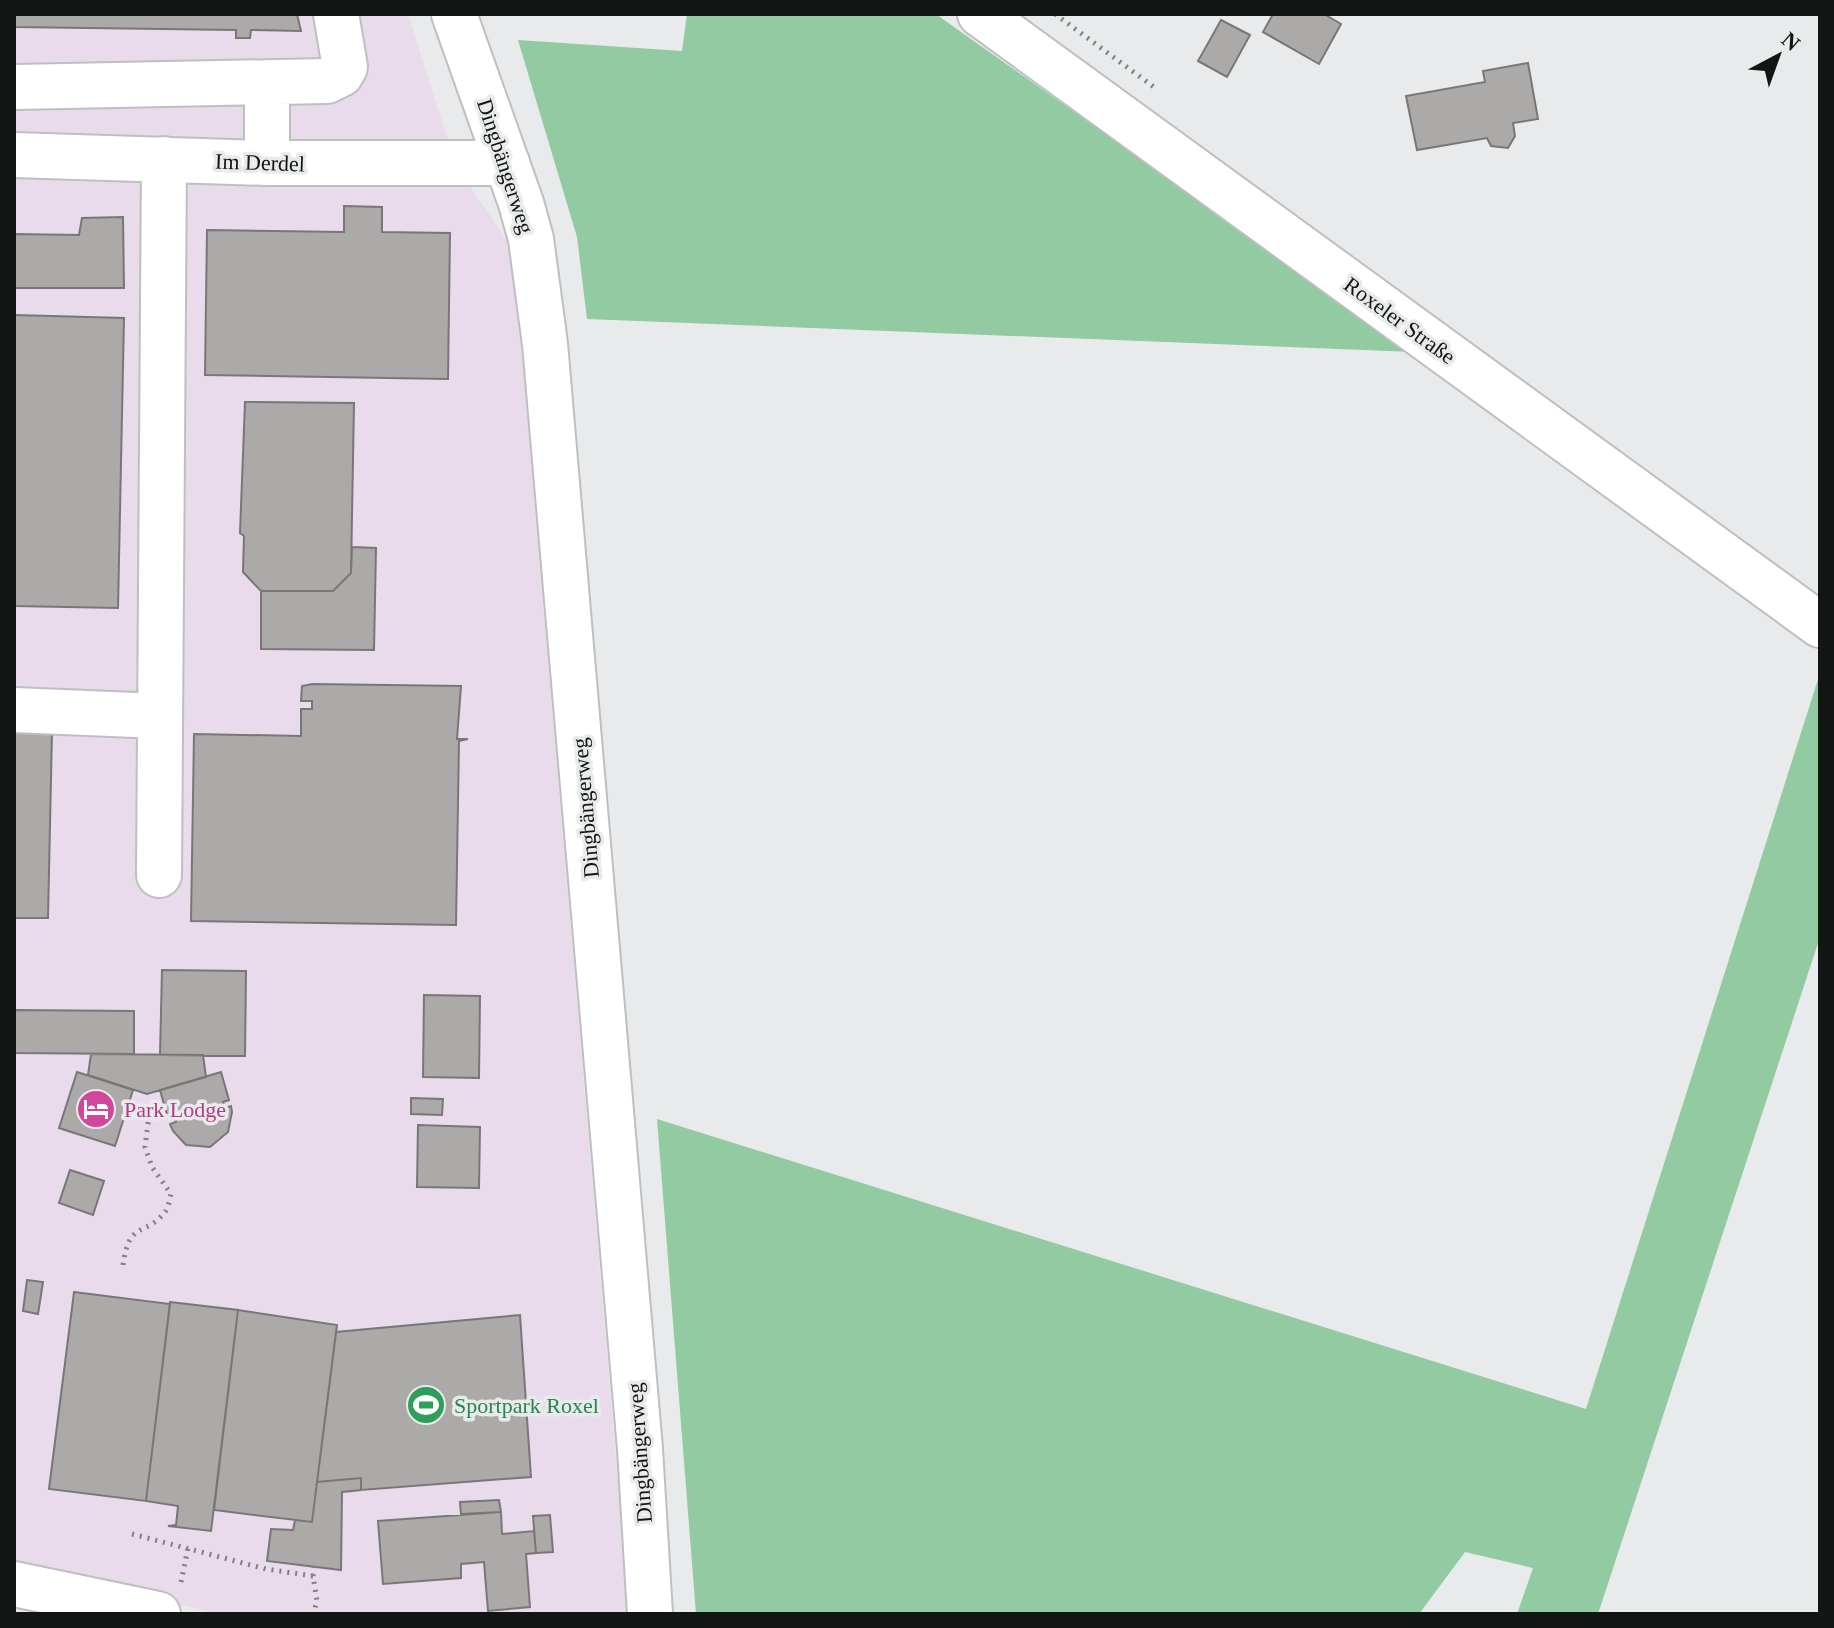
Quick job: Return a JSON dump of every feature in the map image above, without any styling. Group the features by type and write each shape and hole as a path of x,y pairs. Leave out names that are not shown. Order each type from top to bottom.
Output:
{"main road":[{"path":"14,87 327,81 341,74 346,60 336,14"},
{"name":"Dingbängerweg","path":"454,14 531,239 545,344 638,1433 650,1614"},
{"name":"Roxeler Straße","path":"980,14 1820,625"},
{"path":"267,82 267,163"},
{"name":"Im Derdel","path":"14,155 267,163 507,163"},
{"path":"159,875 164,159"},
{"path":"14,710 160,716"},
{"path":"14,1584 158,1614"}],"path":[{"path":"123,1265 126,1247 135,1232 165,1212 171,1194 152,1167 145,1147 151,1101"},
{"path":"132,1534 266,1569 313,1576"},
{"path":"313,1614 317,1601 314,1566"}],"shaded area":[{"path":"14,14 408,14 456,166 513,249 629,1614 220,1614 14,1565"}],"green space":[{"path":"687,14 937,15 1414,352 587,319 577,237 518,40 682,51"},
{"path":"1820,673 1820,937 1598,1614 1517,1614 1533,1568 1465,1552 1419,1614 696,1614 657,1119 1586,1409"}],"building":[{"path":"14,14 297,14 301,31 251,30 250,38 236,38 236,30 14,27"},
{"path":"1273,14 1324,14 1341,24 1319,64 1263,32"},
{"path":"1221,20 1250,35 1227,77 1198,61"},
{"path":"1528,63 1538,119 1513,123 1515,136 1508,148 1491,146 1487,138 1417,150 1406,96 1485,82 1483,71"},
{"path":"344,206 382,207 382,232 450,233 448,379 205,375 207,230 344,232"},
{"path":"123,217 124,288 14,288 14,234 79,235 82,218"},
{"path":"14,315 124,318 118,608 14,606"},
{"path":"245,402 354,403 351,573 333,591 261,591 243,572 244,536 240,533"},
{"path":"352,547 376,548 374,650 261,649 261,591 333,591 351,573"},
{"path":"302,686 461,686 457,739 468,739 459,741 456,925 191,921 194,734 301,736 301,709 312,709 312,701 301,701"},
{"path":"14,732 52,732 48,918 14,918"},
{"path":"162,970 246,971 245,1056 160,1055"},
{"path":"424,995 480,996 479,1078 423,1077"},
{"path":"14,1010 134,1011 134,1054 14,1053"},
{"path":"91,1054 203,1055 206,1077 147,1094 88,1075"},
{"name":"Park Lodge","path":"77,1072 133,1090 115,1146 59,1128"},
{"path":"221,1072 229,1100 223,1102 225,1108 231,1106 232,1112 228,1132 210,1147 186,1145 173,1131 170,1124 176,1122 174,1117 168,1118 160,1090"},
{"path":"411,1098 443,1099 442,1115 411,1114"},
{"path":"418,1125 480,1127 479,1188 417,1187"},
{"path":"70,1170 104,1181 93,1215 59,1203"},
{"path":"27,1280 43,1282 38,1314 23,1311"},
{"path":"74,1292 170,1304 146,1501 49,1489"},
{"path":"170,1302 238,1310 211,1531 168,1526 176,1525 178,1506 146,1501"},
{"path":"238,1310 337,1325 312,1522 214,1510"},
{"name":"Sportpark Roxel","path":"520,1315 531,1477 361,1490 361,1478 317,1482 336,1332"},
{"path":"361,1478 361,1490 342,1492 341,1570 267,1561 271,1529 293,1530 295,1520 312,1522 317,1482"},
{"path":"499,1500 501,1512 461,1514 460,1502"},
{"path":"501,1512 502,1534 534,1531 536,1553 526,1554 530,1607 488,1611 484,1562 461,1564 461,1578 383,1584 378,1521"},
{"path":"550,1515 553,1552 536,1553 533,1516"}],"place":[{"name":"Park Lodge","path":"96,1109"},
{"name":"Sportpark Roxel","path":"426,1405"}]}
